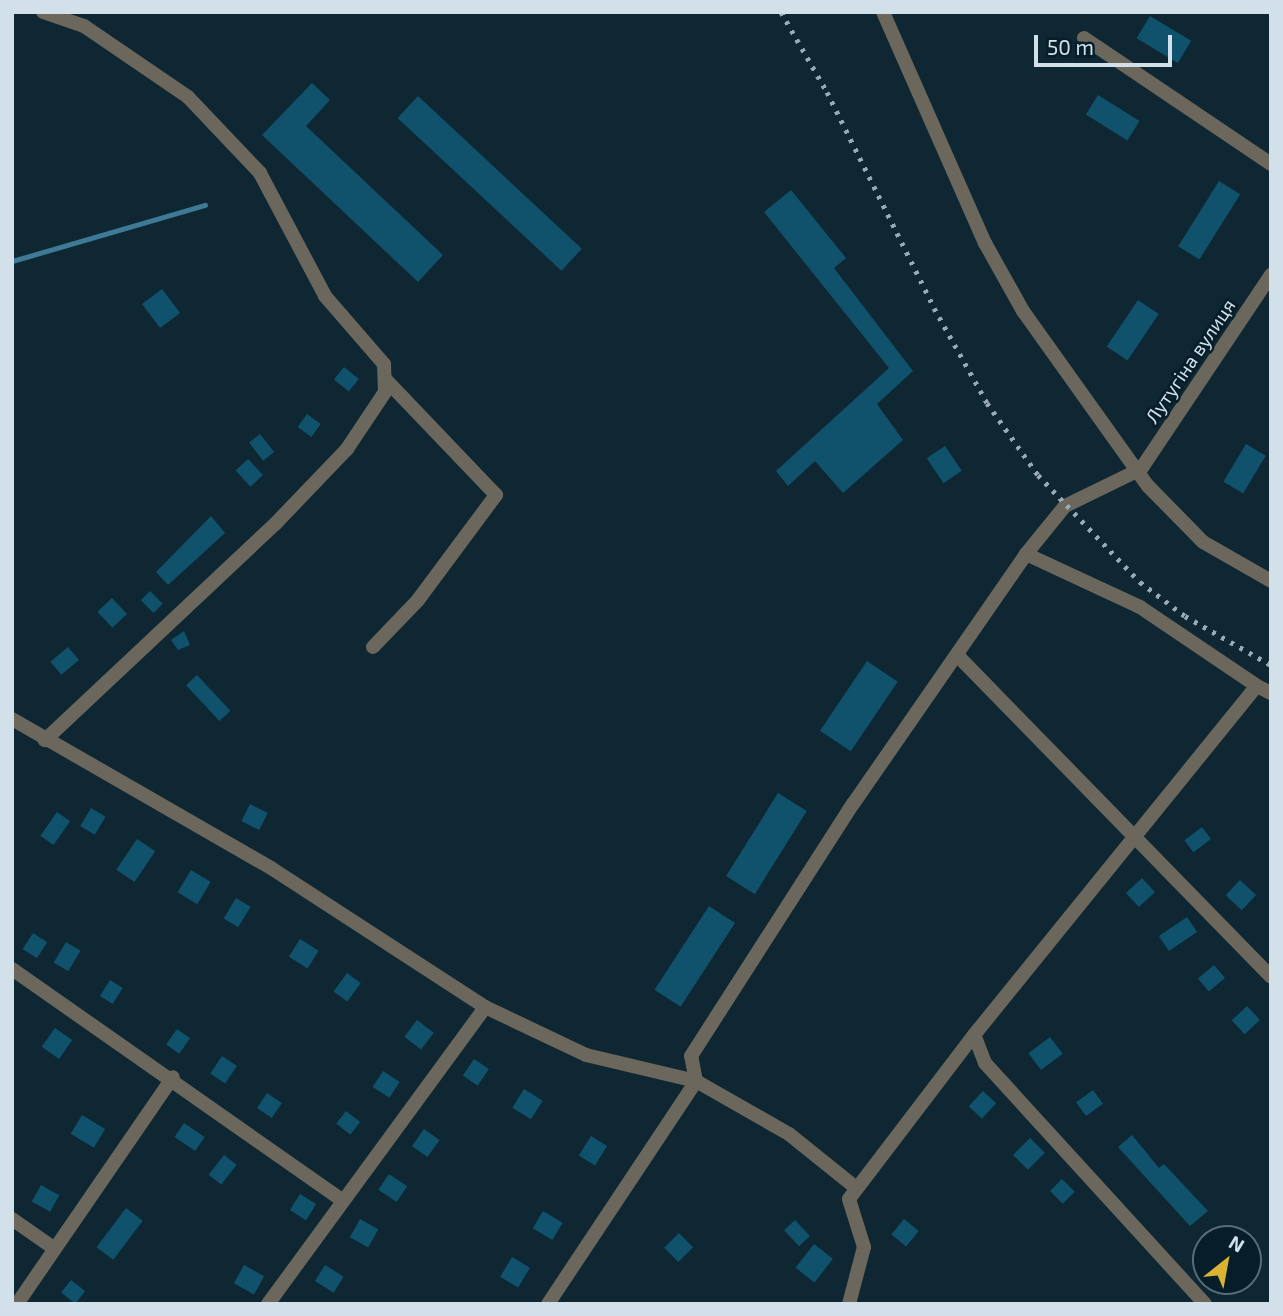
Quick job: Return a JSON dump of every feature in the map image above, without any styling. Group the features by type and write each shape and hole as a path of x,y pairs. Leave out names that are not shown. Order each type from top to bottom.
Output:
{"street":[{"path":"43,12 84,26 188,97 260,173 324,296 384,364 385,379 385,392 347,449 275,524 45,740"},
{"path":"883,12 985,243 1023,310 1141,469 1148,486 1203,542 1271,581"},
{"path":"1084,38 1271,164"},
{"name":"Лутугіна вулиця","path":"1141,469 1271,275"},
{"path":"373,647 418,600 496,495 385,379"},
{"path":"548,1304 696,1082 691,1056 853,804 958,656 1026,554 1065,506 1141,469"},
{"path":"1026,554 1140,607 1256,686 1271,693"},
{"path":"958,656 1137,835 1271,977"},
{"path":"849,1304 864,1247 849,1199 855,1187 1256,686"},
{"path":"12,719 271,868 485,1007 586,1055 696,1082 798,1140 855,1187"},
{"path":"12,969 173,1077 340,1199"},
{"path":"268,1304 340,1199 485,1007"},
{"path":"974,1035 985,1063 1205,1304"},
{"path":"17,1304 173,1077"},
{"path":"12,1219 55,1249"}],"building":[{"path":"1150,16 1191,41 1178,63 1137,38"},
{"path":"312,83 330,100 306,126 443,255 418,282 262,135"},
{"path":"1098,95 1140,121 1127,140 1086,115"},
{"path":"418,96 582,249 561,271 398,118"},
{"path":"1219,181 1240,194 1199,260 1178,246"},
{"path":"791,190 846,258 834,268 913,371 877,404 903,440 843,493 815,461 788,486 776,471 889,368 764,212"},
{"path":"162,289 180,313 160,328 142,304"},
{"path":"1138,300 1159,314 1127,360 1107,346"},
{"path":"344,367 359,379 349,391 334,379"},
{"path":"307,414 321,424 311,437 298,427"},
{"path":"260,434 274,452 263,461 249,443"},
{"path":"1246,444 1266,456 1243,494 1223,482"},
{"path":"945,446 962,471 944,483 927,458"},
{"path":"248,459 263,475 251,487 236,471"},
{"path":"211,516 225,533 168,585 156,572"},
{"path":"150,591 163,604 154,613 141,600"},
{"path":"112,598 127,614 112,628 97,612"},
{"path":"184,631 190,645 178,650 171,640"},
{"path":"68,647 79,660 61,675 50,662"},
{"path":"867,661 898,682 851,751 820,731"},
{"path":"197,675 230,711 219,721 186,685"},
{"path":"778,793 807,811 755,894 726,876"},
{"path":"250,804 268,813 259,830 241,821"},
{"path":"91,808 106,817 95,835 80,826"},
{"path":"57,812 70,821 53,845 40,836"},
{"path":"1202,827 1211,839 1193,852 1184,840"},
{"path":"137,839 155,851 135,882 116,870"},
{"path":"191,870 211,882 197,904 178,892"},
{"path":"1142,878 1155,892 1139,907 1126,893"},
{"path":"1240,880 1256,895 1242,910 1226,895"},
{"path":"236,898 251,907 238,927 224,919"},
{"path":"709,906 735,923 681,1007 655,990"},
{"path":"1187,917 1197,932 1169,951 1159,936"},
{"path":"33,933 47,942 37,958 23,949"},
{"path":"300,939 319,951 308,968 289,957"},
{"path":"66,942 81,951 68,971 54,963"},
{"path":"1214,965 1225,978 1209,992 1198,978"},
{"path":"347,973 361,983 347,1002 333,992"},
{"path":"110,980 123,988 113,1004 100,996"},
{"path":"1247,1006 1260,1020 1245,1034 1232,1020"},
{"path":"417,1020 434,1033 421,1049 404,1037"},
{"path":"55,1028 72,1040 59,1059 42,1047"},
{"path":"177,1029 190,1038 179,1054 166,1045"},
{"path":"1050,1037 1063,1054 1041,1070 1028,1053"},
{"path":"222,1056 237,1066 225,1083 210,1073"},
{"path":"474,1059 489,1069 478,1086 463,1076"},
{"path":"383,1071 400,1082 389,1098 373,1087"},
{"path":"524,1089 543,1101 531,1119 512,1108"},
{"path":"1093,1090 1103,1104 1086,1116 1076,1102"},
{"path":"983,1091 996,1103 982,1119 969,1106"},
{"path":"267,1093 282,1103 272,1118 257,1108"},
{"path":"346,1111 360,1122 350,1135 336,1124"},
{"path":"82,1115 105,1129 94,1148 71,1134"},
{"path":"184,1123 205,1137 195,1151 174,1137"},
{"path":"424,1129 440,1140 428,1157 412,1146"},
{"path":"1132,1135 1159,1168 1164,1164 1208,1211 1190,1226 1118,1147"},
{"path":"591,1136 607,1146 595,1166 579,1156"},
{"path":"1030,1138 1045,1153 1028,1170 1013,1155"},
{"path":"224,1155 237,1165 221,1185 209,1175"},
{"path":"389,1174 407,1186 397,1202 378,1190"},
{"path":"1062,1179 1075,1192 1063,1204 1050,1191"},
{"path":"41,1185 59,1195 50,1212 32,1202"},
{"path":"300,1194 316,1204 306,1220 290,1210"},
{"path":"126,1208 143,1221 113,1260 97,1247"},
{"path":"543,1211 563,1223 552,1240 533,1228"},
{"path":"360,1219 378,1229 368,1248 350,1237"},
{"path":"904,1219 919,1231 906,1247 891,1235"},
{"path":"795,1220 810,1236 799,1246 784,1230"},
{"path":"679,1233 693,1247 678,1262 664,1248"},
{"path":"814,1244 833,1259 814,1282 796,1268"},
{"path":"512,1257 530,1268 518,1288 500,1277"},
{"path":"244,1265 264,1276 254,1295 234,1283"},
{"path":"325,1265 344,1277 334,1293 315,1281"},
{"path":"71,1280 85,1291 75,1304 61,1293"}],"waterway":[{"path":"12,261 205,205"}],"railway":[{"path":"781,12 827,92 934,308 987,403 1038,475 1140,582 1185,616 1271,665"}]}
